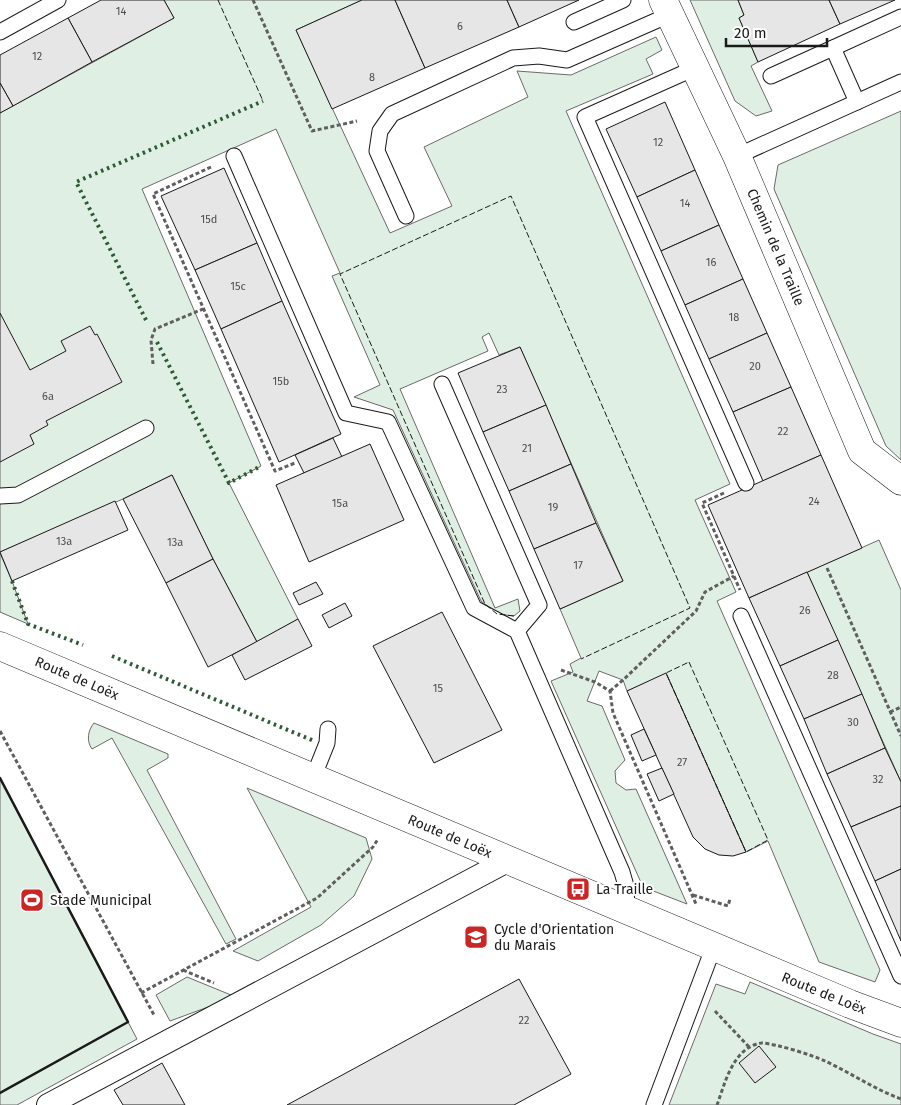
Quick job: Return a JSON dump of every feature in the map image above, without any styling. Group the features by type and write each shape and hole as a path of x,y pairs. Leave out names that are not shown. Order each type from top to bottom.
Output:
{"street":[{"name":"Chemin de la Traille","path":"666,7 737,156 862,451 901,481"},
{"name":"Route de Loëx","path":"0,646 901,1024"},
{"path":"48,1105 509,860"}],"lane":[{"path":"0,32 58,0"},
{"path":"574,22 623,0"},
{"path":"406,216 377,151 380,130 392,114 513,58 539,56 567,60 666,7"},
{"path":"771,76 901,16"},
{"path":"833,48 857,102"},
{"path":"695,68 585,118 746,483"},
{"path":"737,156 901,82"},
{"path":"234,156 346,413 388,422 474,608 517,632 622,872 626,886 626,910"},
{"path":"442,384 539,605 517,632"},
{"path":"0,496 18,495 146,428"},
{"path":"741,616 901,976"},
{"path":"313,778 327,743 328,729"},
{"path":"654,1105 714,946"}],"path":[{"path":"253,0 312,131 392,114"},
{"path":"234,156 152,194 275,471 295,463"},
{"path":"153,364 151,340 154,329 203,309"},
{"path":"742,595 702,503 746,483"},
{"path":"827,568 901,736"},
{"path":"610,691 696,611 705,592 734,576"},
{"path":"538,680 563,669 610,691"},
{"path":"610,691 613,713 698,910"},
{"path":"890,712 901,707"},
{"path":"0,731 148,1005"},
{"path":"142,993 317,898 373,847 380,834"},
{"path":"692,894 728,906 730,899"},
{"path":"696,994 704,998 749,1047"},
{"path":"717,1105 729,1073 739,1056 749,1047 761,1043 782,1047 824,1060 883,1092 901,1099"}],"green space":[{"path":"164,0 362,0 296,30 390,233 452,206 424,147 528,97 517,71 571,75 656,37 662,50 646,59 653,74 566,111 730,484 695,500 736,592 717,601 880,970 875,982 819,962 768,841 746,852 666,674 627,691 623,680 599,671 587,701 602,706 625,760 615,771 616,783 626,790 636,789 687,904 643,887 551,681 573,672 570,664 581,658 560,609 623,581 520,347 499,355 489,333 482,337 488,351 400,389 495,608 518,599 520,611 514,616 497,614 481,601 393,410 354,397 380,385 332,276 340,273 276,129 142,189 261,466 229,483 298,619 257,642 213,559 172,475 123,499 0,552 0,113 174,18"},
{"path":"690,0 738,0 744,15 739,18 758,62 751,66 772,111 756,116 735,101"},
{"path":"901,111 901,460 886,446 774,189 778,165"},
{"path":"879,540 901,590 901,782 807,572"},
{"path":"0,553 12,581 28,624 0,612"},
{"path":"94,723 168,754 168,758 147,770 236,939 226,944 112,738 92,749 89,743 89,736 90,729"},
{"name":"Stade Municipal","path":"0,778 137,1039 17,1105 0,1105"},
{"path":"247,788 366,838 372,859 354,896 321,925 258,961 233,951 311,907"},
{"path":"187,977 231,995 227,1000 170,1021 156,995"},
{"path":"750,982 901,1044 901,1105 669,1105 716,984 745,994"}],"building":[{"path":"101,0 164,0 174,18 92,62 68,18"},
{"path":"362,0 395,0 425,68 332,109 296,30"},
{"path":"395,0 507,0 519,27 425,68"},
{"path":"507,0 579,0 519,27"},
{"path":"738,0 829,0 840,24 758,62 739,18 744,15"},
{"path":"829,0 895,0 840,24"},
{"path":"68,18 92,62 13,106 0,83 0,55"},
{"path":"0,83 13,106 0,113"},
{"path":"665,102 695,170 637,197 606,129"},
{"path":"224,168 257,243 195,270 161,196"},
{"path":"695,170 719,225 661,251 637,197"},
{"path":"719,225 743,279 685,305 661,251"},
{"path":"257,243 282,301 221,329 195,270"},
{"path":"743,279 767,333 709,359 685,305"},
{"path":"282,301 341,434 279,462 221,329"},
{"path":"0,313 30,370 66,351 61,341 90,326 95,335 97,334 122,382 46,421 48,425 30,435 34,444 0,462"},
{"path":"767,333 791,387 733,412 709,359"},
{"path":"520,347 546,405 483,432 458,373"},
{"path":"791,387 821,455 763,481 733,412"},
{"path":"546,405 571,464 509,491 483,432"},
{"path":"333,438 342,457 304,473 295,455"},
{"path":"370,444 404,520 309,562 276,485"},
{"path":"821,455 862,548 749,598 708,505"},
{"path":"571,464 596,523 534,549 509,491"},
{"path":"172,475 213,559 166,583 123,499"},
{"path":"115,501 128,530 12,581 0,552"},
{"path":"596,523 623,581 560,609 534,549"},
{"path":"213,559 257,642 208,667 166,583"},
{"path":"807,572 838,640 780,666 749,598"},
{"path":"316,582 323,594 299,605 293,593"},
{"path":"345,603 352,616 329,628 322,615"},
{"path":"442,612 502,730 434,763 373,646"},
{"path":"298,619 312,646 245,680 232,655"},
{"path":"838,640 862,694 804,719 780,666"},
{"path":"666,673 746,852 733,856 719,855 705,849 693,837 627,691"},
{"path":"862,694 885,748 827,774 804,719"},
{"path":"644,729 656,755 642,761 631,735"},
{"path":"885,748 901,782 901,806 851,827 827,774"},
{"path":"662,768 674,794 659,801 647,774"},
{"path":"901,806 901,869 875,881 851,827"},
{"path":"901,869 901,941 875,881"},
{"path":"519,979 571,1074 514,1105 287,1105"},
{"path":"759,1046 776,1067 755,1083 739,1063"},
{"path":"162,1063 185,1105 123,1105 114,1090"}],"hedge":[{"path":"146,320 76,182 263,101"},
{"path":"157,342 229,483 261,466"},
{"path":"12,581 28,624 83,645"},
{"path":"112,656 314,741"}],"fence":[{"path":"218,0 263,101"},
{"path":"514,616 497,614 485,604 340,274 511,196 690,608 581,659"},
{"path":"689,662 768,840 746,852 666,673 689,662"}],"wall":[{"path":"0,778 128,1022 0,1093"}],"place":[{"name":"La Traille","path":"578,889"},
{"name":"Stade Municipal","path":"32,900"},
{"name":"Cycle d'Orientation du Marais","path":"476,937"}]}
